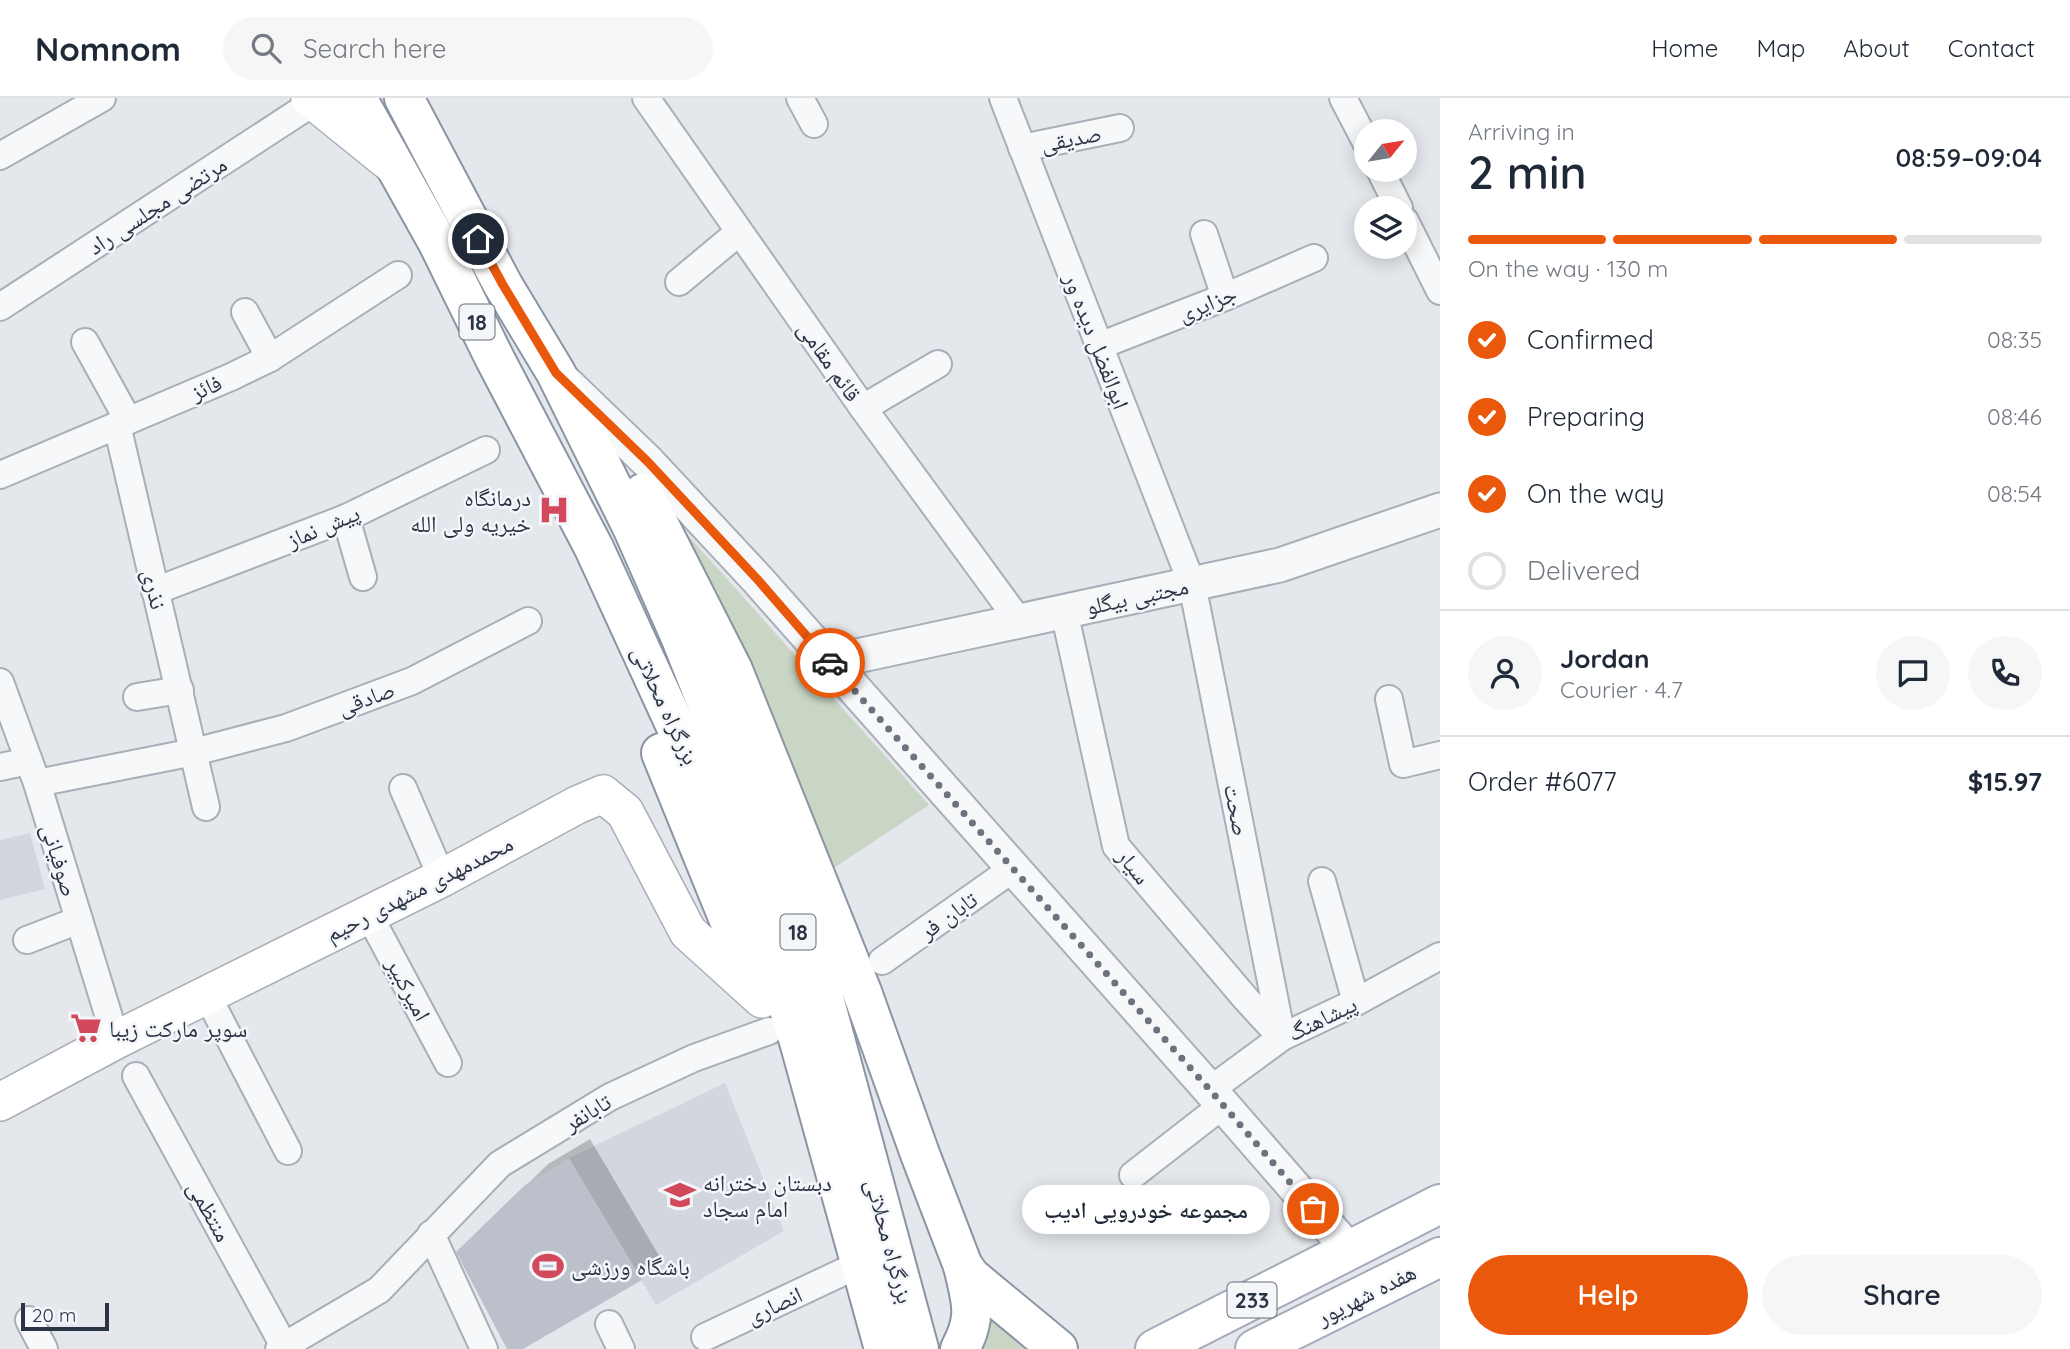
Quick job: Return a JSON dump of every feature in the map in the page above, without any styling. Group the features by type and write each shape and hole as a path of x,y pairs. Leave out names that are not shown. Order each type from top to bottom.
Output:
{"main road":[{"name":"بزرگراه محلاتی","path":"357,98 439,243 527,421 594,548 728,840 773,957 884,1349"},
{"name":"بزرگراه محلاتی","path":"404,98 503,285 556,373 633,529 681,636 824,998 919,1349"},
{"path":"312,100 393,165"},
{"path":"556,373 645,496 733,670 862,992 963,1266 973,1311 960,1349"},
{"path":"594,548 592,595 654,738 766,1015 843,1272 862,1349"},
{"name":"محمدمهدی مشهدی رحیم","path":"0,1102 116,1040 442,878 603,793 625,812 688,932 766,1015"},
{"name":"هفده شهریور","path":"1155,1349 1440,1204"},
{"name":"هفده شهریور","path":"1255,1349 1440,1257"},
{"path":"963,1266 971,1277 1058,1349"}],"street":[{"path":"0,156 102,98"},
{"name":"قائم مقامی","path":"646,98 863,408 1019,621"},
{"path":"800,98 814,124"},
{"name":"ابوالفضل دیده ور","path":"1003,98 1192,584"},
{"path":"1343,98 1354,119"},
{"name":"مرتضی مجلسی راد","path":"0,307 312,100"},
{"name":"صدیقی","path":"1022,148 1120,128"},
{"path":"679,282 739,232"},
{"path":"1420,232 1440,291"},
{"path":"1204,234 1225,297"},
{"name":"جزایری","path":"1099,346 1225,297 1314,258"},
{"name":"فائز","path":"0,475 270,358 398,275"},
{"path":"245,312 270,358"},
{"name":"نذری","path":"85,342 123,423 155,591 194,752"},
{"path":"863,408 938,364"},
{"path":"556,373 648,462 758,580 1217,1097 1349,1251"},
{"name":"پیش نماز","path":"155,591 346,518 486,450"},
{"name":"مجتبی بیگلو","path":"829,662 1280,565 1440,510"},
{"path":"346,518 363,577"},
{"name":"صحت","path":"1192,584 1282,1037"},
{"name":"سیار","path":"1064,611 1116,846 1246,999 1282,1037"},
{"name":"صادقی","path":"0,767 33,772 194,752 286,728 412,681 528,621"},
{"name":"صوفیانی","path":"0,682 33,772 116,1040"},
{"path":"137,697 180,690"},
{"path":"1389,698 1403,764 1439,763"},
{"path":"194,752 206,807"},
{"path":"403,788 442,878"},
{"name":"تابان فر","path":"882,961 1014,868"},
{"path":"1322,881 1356,1002"},
{"name":"امیرکبیر","path":"369,915 449,1063"},
{"path":"27,940 79,920"},
{"name":"پیشاهنگ","path":"1133,1175 1282,1037 1356,1002 1440,956"},
{"path":"207,995 288,1151"},
{"name":"تابانفر","path":"281,1347 379,1290 500,1164 610,1097 694,1058 766,1015"},
{"name":"منتظمی","path":"136,1076 281,1347"},
{"path":"431,1234 484,1349"},
{"name":"انصاری","path":"705,1337 843,1272"},
{"path":"29,1320 44,1349"},
{"path":"609,1324 621,1349"}],"shaded area":[{"path":"30,833 45,889 0,900 0,840"},
{"name":"دبستان دخترانه امام سجاد","path":"725,1083 784,1231 656,1305 569,1158"}],"green space":[{"path":"660,504 929,805 832,869"},
{"path":"991,1308 1040,1349 978,1349"}],"building":[{"name":"باشگاه ورزشی","path":"569,1158 642,1280 523,1349 507,1349 456,1252 525,1185"}],"way so far":[{"path":"830,663 1313,1209"}],"place":[{"name":"درمانگاه خیریه ولی الله","path":"554,510"},
{"name":"سوپر مارکت زیبا","path":"86,1028"},
{"name":"دبستان دخترانه امام سجاد","path":"680,1195"},
{"name":"مجموعه خودرویی ادیب","path":"1313,1209"},
{"name":"باشگاه ورزشی","path":"548,1266"}],"route":[{"path":"478,239 556,373 648,462 758,580 830,663"}]}
